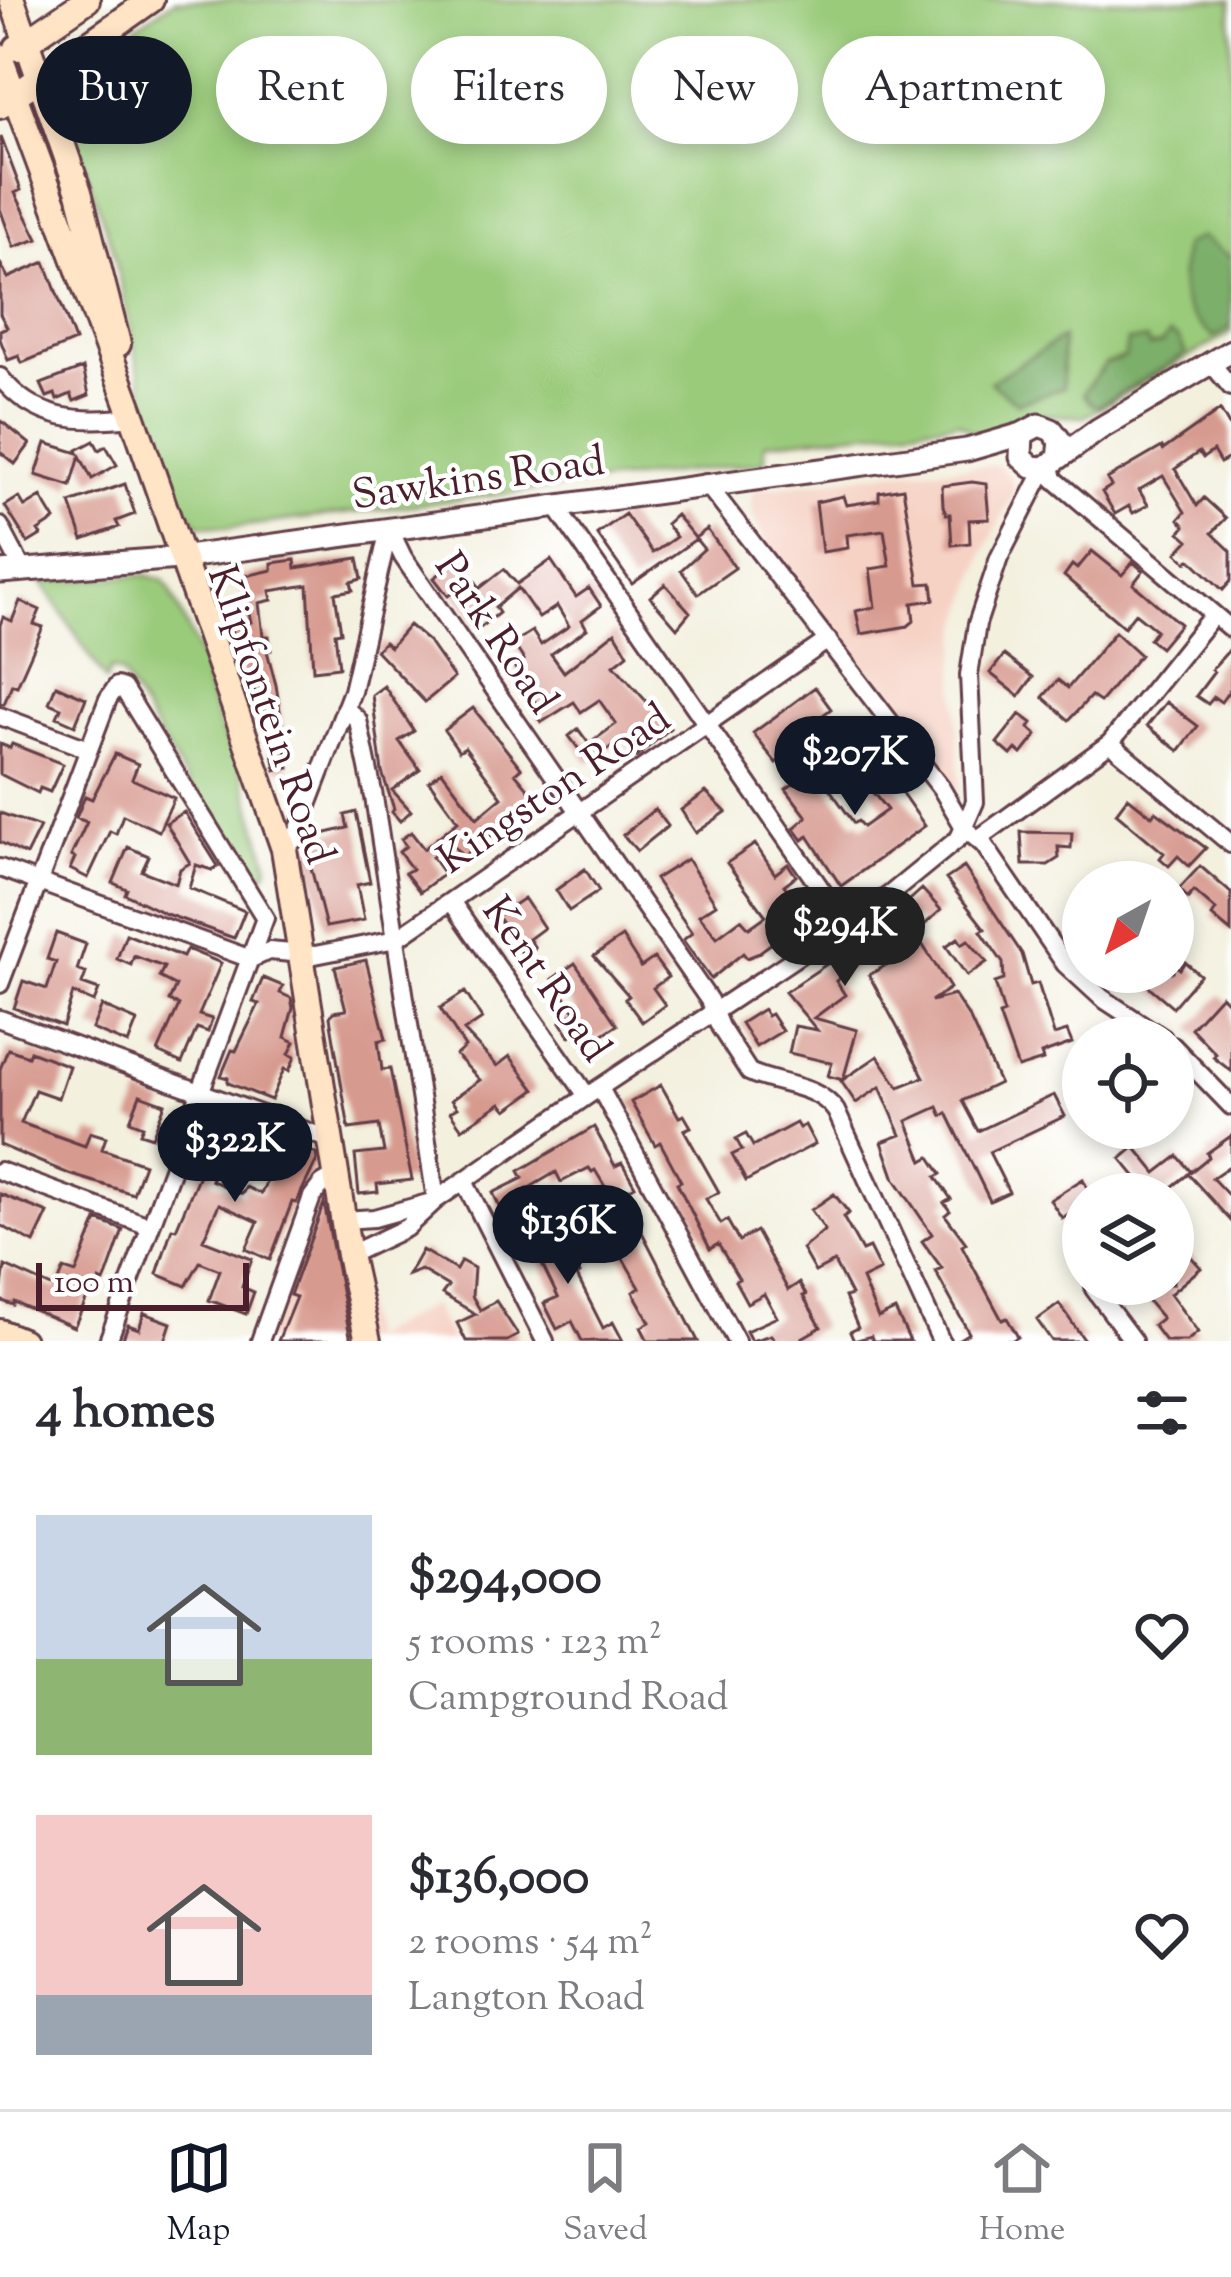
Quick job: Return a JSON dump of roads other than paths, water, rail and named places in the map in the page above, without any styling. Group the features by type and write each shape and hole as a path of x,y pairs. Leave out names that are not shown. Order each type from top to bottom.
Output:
{"main road":[{"name":"Klipfontein Road","path":"12,0 36,67"},
{"path":"0,58 87,0"},
{"path":"100,36 152,0"},
{"name":"Klipfontein Road","path":"0,58 7,101 133,417 284,849 343,1220 368,1341"},
{"path":"7,101 36,81"},
{"name":"Klipfontein Road","path":"61,144 103,275 133,417"},
{"path":"0,1332 22,1341"}],"street":[{"path":"1037,458 1099,429 1221,357 1231,387"},
{"path":"0,377 16,396 51,416 91,422 133,417"},
{"path":"1037,458 1061,442 1046,426"},
{"path":"971,834 975,788 969,675 972,646 1037,458 1033,427 1099,429"},
{"name":"Sawkins Road","path":"11,571 179,558 967,450 1037,458"},
{"path":"1037,458 1054,479 1231,629"},
{"path":"706,483 941,788 1065,964 1131,1017"},
{"path":"554,504 845,925"},
{"path":"0,526 11,571"},
{"path":"284,849 295,839 345,708 389,528"},
{"name":"Park Road","path":"389,528 404,557 709,1000 749,1072 814,1091 836,1111 941,1341"},
{"path":"349,1255 406,1228 436,1200 1109,743 1213,615"},
{"name":"Kingston Road","path":"251,959 269,951 302,955 396,939 828,640"},
{"path":"0,984 107,699 117,686 128,693 265,918 108,1341"},
{"path":"345,708 358,720 436,1200"},
{"path":"0,716 88,749"},
{"path":"1109,743 1231,844"},
{"path":"0,868 251,959"},
{"name":"Kent Road","path":"451,901 593,1092 736,1341"},
{"path":"0,1019 332,1140"},
{"path":"1194,1068 1231,1106"},
{"path":"0,1171 149,1226"},
{"path":"260,1341 312,1198 337,1175"},
{"path":"464,1181 544,1341"},
{"path":"343,1220 374,1218 436,1200"},
{"path":"1106,1305 1132,1341"}]}
